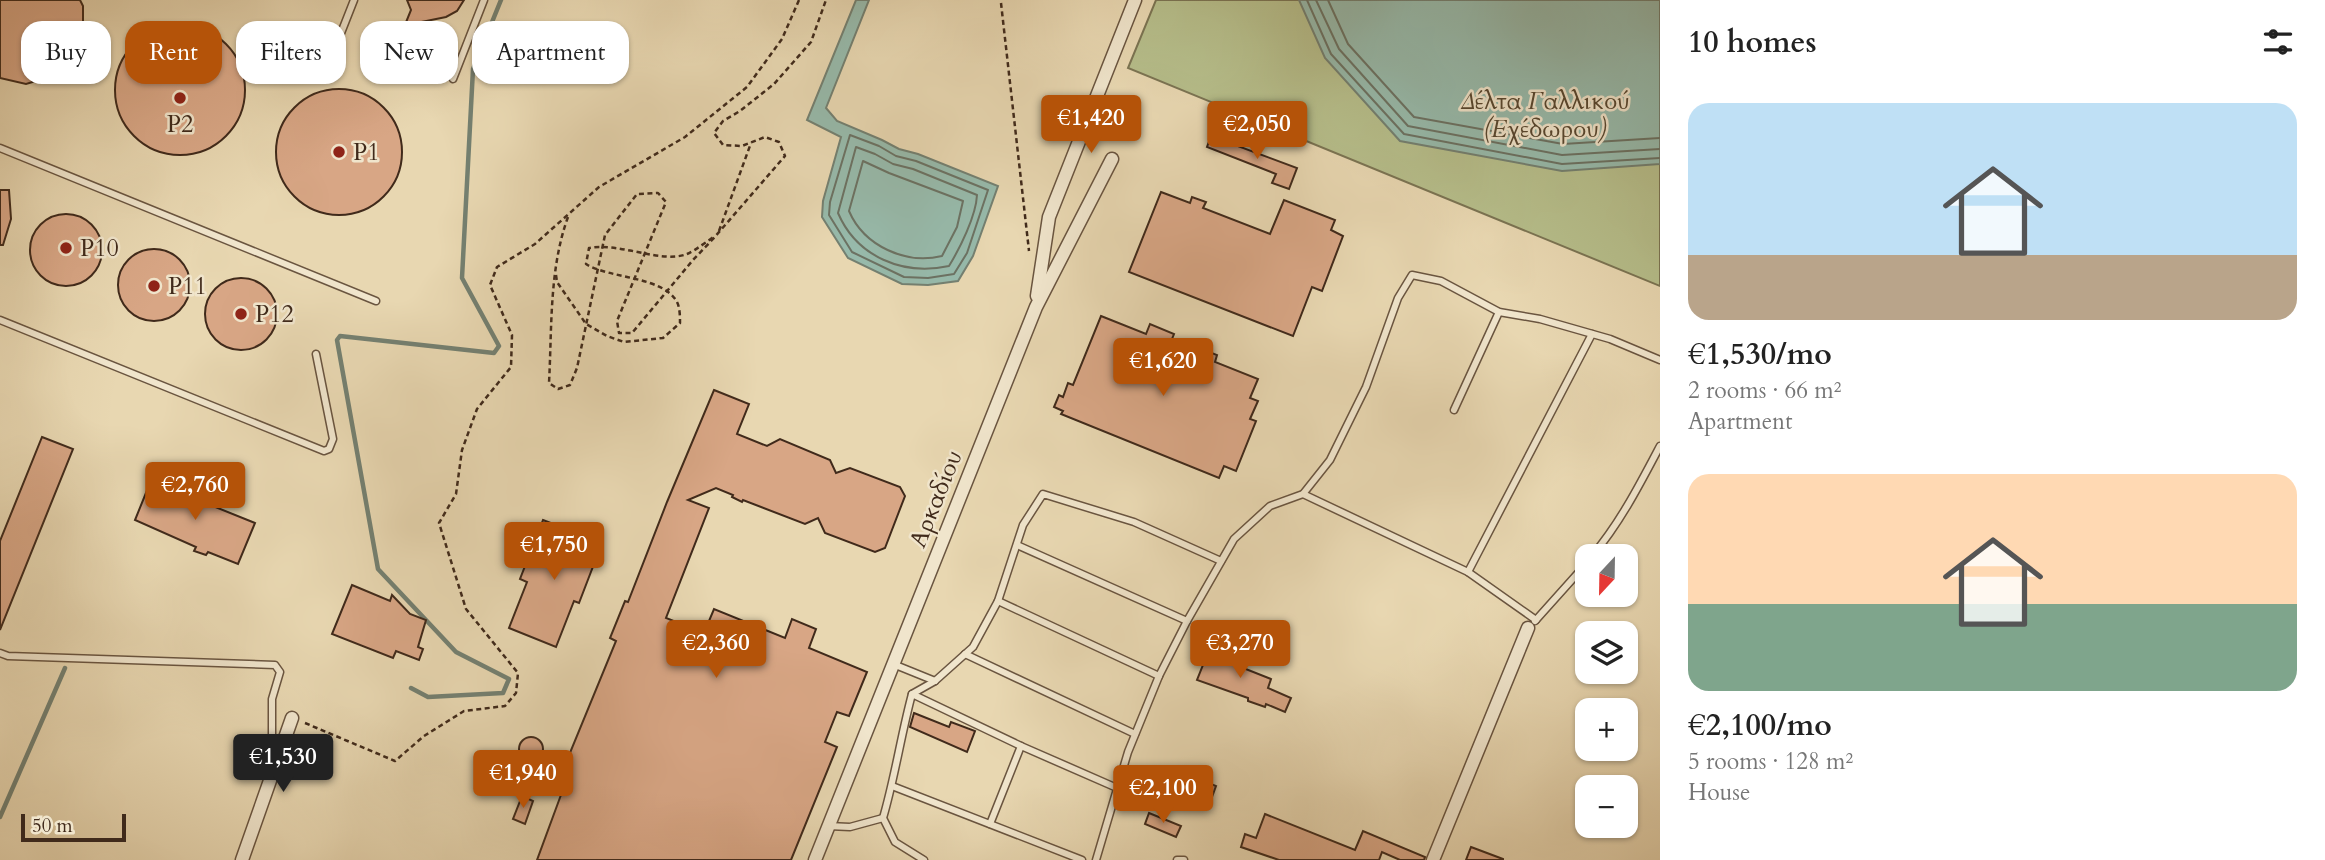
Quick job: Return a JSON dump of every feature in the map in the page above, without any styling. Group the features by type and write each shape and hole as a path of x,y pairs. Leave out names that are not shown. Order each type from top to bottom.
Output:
{"street":[{"path":"1036,307 1049,217 1135,0"},
{"name":"Αρκαδίου","path":"815,860 1036,307 1112,159"},
{"path":"1433,860 1532,624"},
{"path":"242,860 292,718"}],"lane":[{"path":"346,21 354,0"},
{"path":"458,66 484,0"},
{"path":"0,148 376,301"},
{"path":"1096,860 1135,734 1159,676 1187,621 1234,539 1270,506 1303,494 1330,460 1366,387 1398,298 1412,275 1441,281 1499,312 1540,319 1592,334 1660,359"},
{"path":"1454,410 1499,312"},
{"path":"0,320 324,451 329,449 333,439 316,354"},
{"path":"1468,572 1592,334"},
{"path":"1600,544 1620,516 1660,446"},
{"path":"924,860 895,842 883,818 912,694 935,681 973,646 998,601 1023,525 1043,494 1134,522 1221,561"},
{"path":"1303,494 1468,572 1532,624 1575,576"},
{"path":"1017,544 1187,621"},
{"path":"998,601 1159,676"},
{"path":"0,653 8,656 275,664 280,673 271,699 272,774"},
{"path":"965,654 1135,734"},
{"path":"893,664 935,681"},
{"path":"912,694 1117,788"},
{"path":"990,824 1021,746"},
{"path":"892,786 1082,860"},
{"path":"828,826 850,827 883,818"},
{"path":"1177,860 1184,860"}],"path":[{"path":"292,718 395,761 424,736 464,711 505,706 516,693 518,674 466,610 439,523 456,494 463,450 477,409 511,367 512,335 490,285 497,267 535,244 599,187 685,138 747,87 782,39 799,0"},
{"path":"569,214 560,238 555,269 549,383 558,389 570,386 577,368 605,234 637,194 658,194 666,202 617,321 619,333 632,333 785,156 779,142 765,137 741,146 723,145 713,133 723,121 774,84 811,42 826,0"},
{"path":"1002,3 1029,251"},
{"path":"555,269 558,282 586,324 624,342 663,338 680,323 678,303 668,290 597,271 586,264 589,248 603,245 650,255 685,255 718,234 751,142"}],"green space":[{"name":"Δέλτα Γαλλικού (Εχέδωρου)","path":"1156,0 1660,0 1660,286 1128,68"}],"water":[{"path":"856,0 869,0 826,108 837,121 899,149 998,186 973,256 958,281 928,285 902,284 848,258 822,217 823,201 841,137 807,120"},
{"path":"1299,0 1660,0 1660,164 1562,171 1400,141 1325,58"}],"building":[{"path":"0,0 80,0 83,6 83,21 21,21 21,83 0,78"},
{"path":"407,0 464,0 457,11 446,17 426,21 407,21 411,10"},
{"name":"P2","path":"222,41 236,58 236,84 245,84 244,103 234,126 216,144 193,154 167,154 144,144 126,126 116,103 116,77 125,56 125,84 222,84"},
{"name":"P1","path":"339,89 363,94 383,108 397,128 402,152 397,176 383,196 363,210 339,215 315,210 295,196 281,176 276,152 281,128 295,108 315,94"},
{"path":"1211,136 1297,168 1289,189 1272,183 1276,174 1207,147"},
{"path":"0,190 9,190 11,219 3,245 0,245"},
{"path":"1161,192 1190,203 1192,197 1206,202 1203,208 1270,234 1284,200 1335,220 1331,230 1343,236 1322,291 1312,287 1293,336 1129,272"},
{"name":"P10","path":"66,214 86,220 96,230 102,250 96,270 86,280 66,286 46,280 36,270 30,250 36,230 46,220"},
{"name":"P11","path":"161,249 180,259 188,271 188,299 180,311 168,319 147,321 128,311 120,299 118,278 128,259 140,251"},
{"name":"P12","path":"241,278 261,284 271,294 277,314 271,334 261,344 241,350 221,344 211,334 205,314 211,294 221,284"},
{"path":"1101,316 1146,334 1150,324 1174,334 1170,344 1202,356 1204,350 1217,355 1215,362 1258,379 1250,398 1258,401 1250,419 1256,421 1236,471 1224,466 1219,478 1061,414 1063,411 1054,407 1059,395 1063,397 1068,383 1073,385"},
{"path":"714,390 749,404 737,434 767,446 780,439 830,460 836,473 850,468 900,487 905,496 885,548 875,552 825,533 818,518 805,524 743,500 742,502 716,488 688,500 709,508 666,618 704,633 714,609 785,638 792,619 816,629 809,648 867,672 849,716 837,712 825,742 837,747 791,860 537,860 565,784 558,782 616,641 610,638 625,601 628,602"},
{"path":"42,437 73,449 0,630 0,541"},
{"path":"152,478 255,523 238,564 208,552 206,555 194,551 196,547 135,520"},
{"path":"543,520 602,543 579,603 574,601 556,647 509,628 527,582 520,579"},
{"path":"352,585 390,601 392,595 410,614 426,620 418,647 423,649 419,660 396,651 393,658 332,634"},
{"path":"1211,645 1237,656 1233,664 1271,679 1268,688 1291,698 1285,712 1266,704 1265,707 1248,701 1248,698 1197,680"},
{"path":"914,713 949,727 951,722 975,731 967,752 910,727"},
{"path":"531,737 539,741 543,749 539,757 531,761 523,757 519,749 523,741"},
{"path":"1174,769 1216,786 1212,797 1183,785 1181,790 1168,785"},
{"path":"522,796 533,801 525,824 513,819"},
{"path":"1149,813 1181,826 1176,837 1145,824"},
{"path":"1265,814 1355,850 1363,831 1425,857 1424,860 1400,860 1382,852 1379,860 1279,860 1241,847 1245,834 1256,838"},
{"path":"1471,847 1503,859 1503,860 1466,860"}],"waterway":[{"path":"411,688 428,697 503,693 509,679 456,652 378,569 337,340 340,336 494,353 499,346 462,278 473,69 501,0"},
{"path":"0,817 65,668"}],"place":[{"name":"P2","path":"180,98"},
{"name":"P1","path":"339,152"},
{"name":"P10","path":"66,248"},
{"name":"P11","path":"154,286"},
{"name":"P12","path":"241,314"}]}
